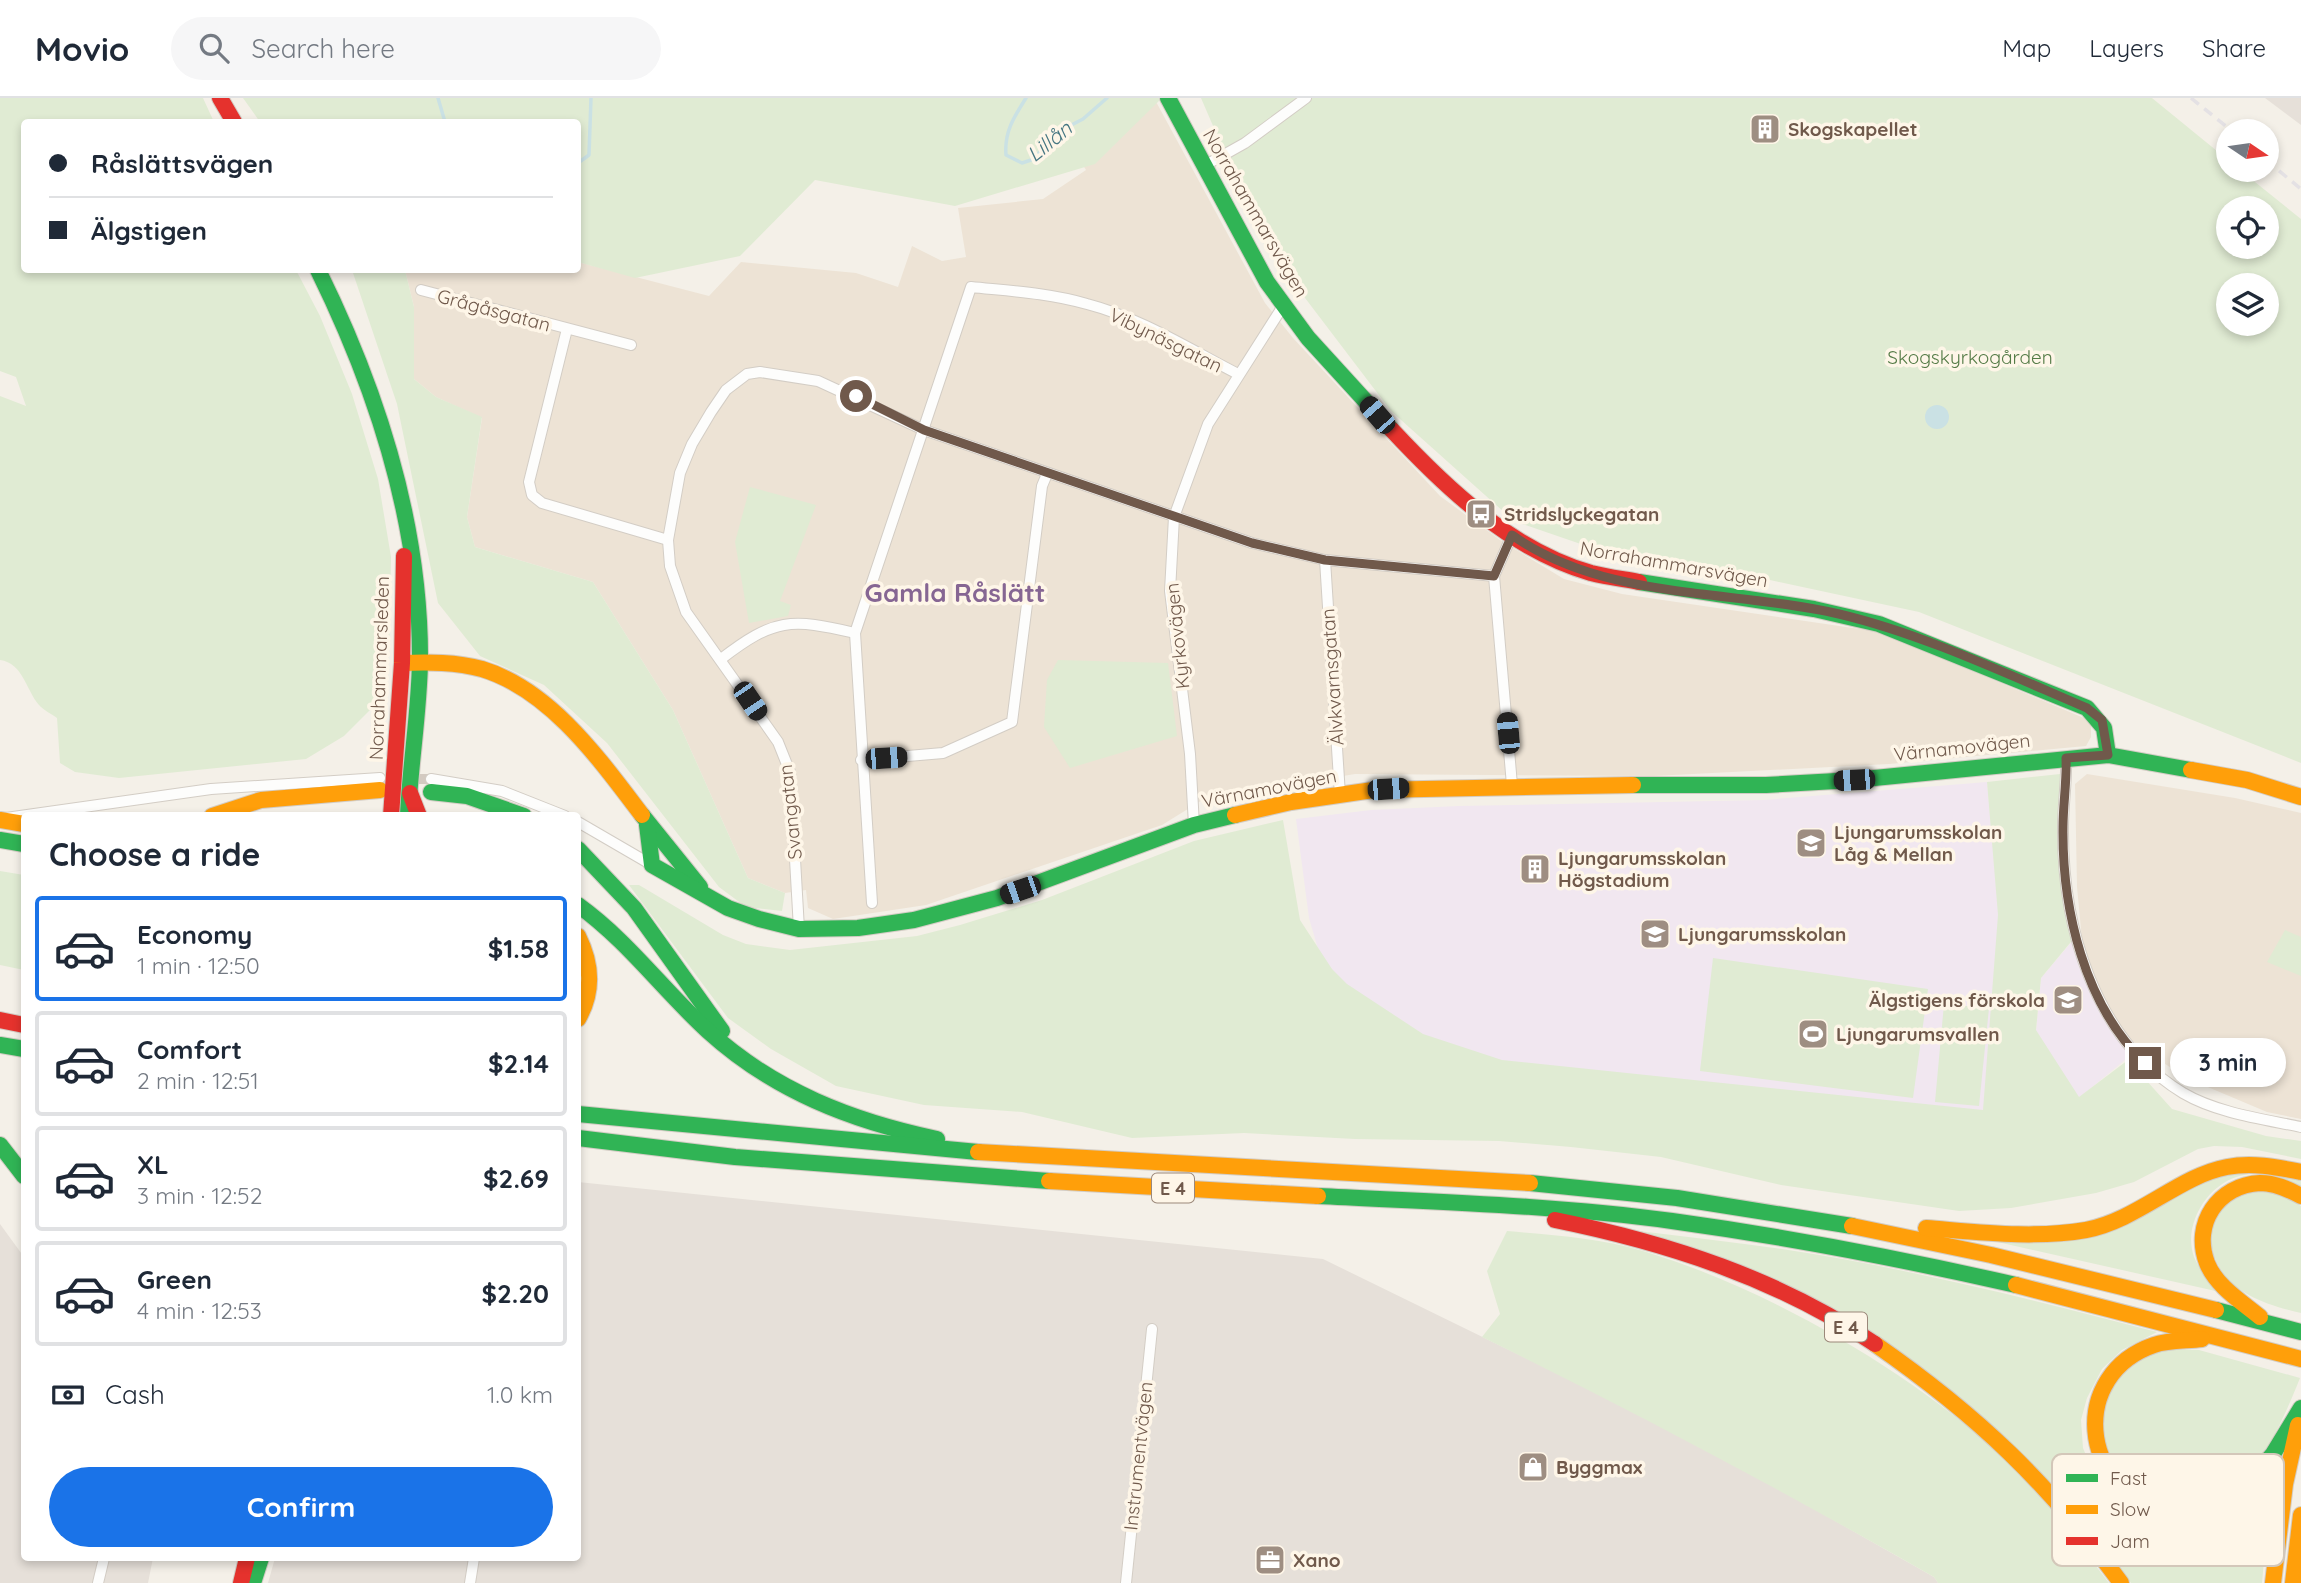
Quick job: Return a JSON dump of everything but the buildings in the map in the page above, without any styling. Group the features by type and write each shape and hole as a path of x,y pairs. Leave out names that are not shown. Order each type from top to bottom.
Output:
{"main road":[{"path":"220,98 232,119"},
{"name":"Norrahammarsvägen","path":"1168,98 1283,306 1433,475 1512,535 1546,557 1591,573 1825,611 1916,637 2087,708 2102,720 2108,755"},
{"name":"Norrahammarsleden","path":"319,273 355,351 384,438 405,522 419,610 420,662 408,812"},
{"name":"Norrahammarsleden","path":"391,812 401,663 405,522"},
{"name":"Värnamovägen","path":"401,663 420,662 491,673 538,700 570,728 599,761 647,825 712,899"},
{"path":"2108,755 2247,780 2301,797"},
{"name":"Värnamovägen","path":"647,825 652,865 712,899 759,919 799,929 858,928 914,920 1065,875 1194,825 1279,804 1340,795 1403,788 1512,785 1766,785 1854,780 2108,755"},
{"path":"224,812 261,800 380,784"},
{"path":"431,786 513,812"},
{"path":"410,793 417,812"},
{"path":"0,819 21,823"},
{"path":"0,840 21,844"},
{"path":"581,852 612,881 634,908 741,1057"},
{"path":"581,907 630,948 709,1031 781,1087 837,1113 923,1136 1020,1155"},
{"path":"581,943 589,961 591,981 581,1010"},
{"path":"0,1020 21,1024"},
{"path":"0,1045 21,1048"},
{"name":"E 4","path":"581,1114 740,1132 1020,1155 1580,1187 1787,1214 1894,1232 2011,1257 2296,1330"},
{"name":"E 4","path":"581,1138 734,1157 973,1177 1489,1205 1686,1252 1769,1287 1851,1329 1910,1368 1972,1416 2027,1467 2052,1496"},
{"path":"0,1145 21,1172"},
{"path":"1787,1214 1999,1234 2052,1233 2085,1230 2120,1220 2208,1173 2227,1167 2265,1165 2301,1172"},
{"path":"2266,1322 2218,1280 2208,1265 2202,1240 2204,1219 2222,1195 2236,1186 2251,1182 2282,1185 2301,1196"},
{"path":"1489,1205 1670,1221 1889,1255 2084,1300 2301,1359"},
{"path":"2101,1454 2096,1445 2094,1422 2102,1384 2113,1368 2128,1355 2169,1339 2232,1340"},
{"path":"2272,1454 2301,1408"},
{"path":"2284,1492 2301,1414"},
{"path":"2293,1583 2301,1515"},
{"path":"241,1583 246,1561"},
{"path":"253,1583 260,1561"},
{"name":"E 4","path":"2110,1566 2121,1583"}],"street":[{"path":"1204,166 1245,143 1306,98"},
{"name":"Vibynäsgatan","path":"924,430 971,287 1030,292 1088,304 1144,325 1238,374"},
{"name":"Grågåsgatan","path":"421,290 631,345"},
{"name":"Kyrkovägen","path":"1194,825 1190,754 1170,590 1174,517 1208,424 1283,306"},
{"path":"567,329 529,482 532,495 542,503 668,540"},
{"name":"Svangatan","path":"799,929 790,772 787,760 778,742 681,601 670,566 668,540 680,473 692,444 726,390 747,374 760,372 818,381 924,430"},
{"path":"872,903 855,632 924,430 1252,543 1325,560 1494,576"},
{"path":"861,760 943,753 1012,722 1042,486 1047,474"},
{"path":"1512,535 1494,576 1512,785"},
{"name":"Älvkvarnsgatan","path":"1325,560 1340,795"},
{"path":"721,659 752,635 784,624 802,623 855,632"},
{"path":"2066,758 2063,829 2069,907 2092,985 2110,1020 2135,1053 2184,1094 2215,1106 2301,1127"},
{"path":"49,812 211,789 380,784"},
{"path":"431,786 502,791 555,812"},
{"path":"0,819 21,816"},
{"path":"581,824 652,865"},
{"name":"Instrumentvägen","path":"1126,1583 1152,1329"},
{"path":"98,1583 103,1561"},
{"path":"470,1583 474,1561"}],"shaded area":[{"path":"1154,98 1265,303 1293,338 1440,496 1500,540 1564,579 1622,594 1880,632 2091,721 2091,737 2086,746 1889,764 1654,776 1355,774 1204,799 1162,825 926,905 833,919 808,908 806,890 785,893 748,878 673,710 593,582 475,547 467,517 482,418 436,397 414,379 414,307 406,273 581,273 581,263 709,296 741,262 856,273 898,287 912,246 942,261 966,257 958,208 1043,199 1086,170 1071,146"},
{"path":"2265,98 2301,98 2301,125"},
{"path":"2087,774 2235,798 2301,813 2301,1119 2267,1112 2184,1077 2128,1038 2112,1014 2096,981 2082,940 2077,887 2075,784"},
{"name":"Ljungarumsskolan","path":"1987,782 1999,912 1993,1026 1984,1111 1501,1061 1424,1035 1347,985 1332,970 1318,949 1309,918 1296,819 1371,810 1459,806 1764,800"},
{"name":"Älgstigens förskola","path":"2075,938 2132,1054 2079,1098 2036,1031 2041,978"},
{"path":"581,1182 1323,1259 1642,1415 1934,1577 1938,1583 268,1583 274,1561 581,1561"},
{"path":"0,1224 21,1253 21,1561 152,1561 148,1583 0,1583"}],"green space":[{"path":"0,98 203,98 213,119 21,119 21,273 298,273 320,316 352,394 378,479 391,557 389,653 381,699 344,736 306,759 119,778 75,772 60,763 57,718 39,705 14,666 0,660 0,396 26,406 16,377 0,371"},
{"path":"243,98 1162,98 1095,164 955,206 815,180 740,256 635,278 581,263 581,119 258,119"},
{"name":"Skogskyrkogården","path":"1201,98 2152,98 2216,150 2216,182 2255,182 2272,196 2216,196 2216,259 2279,259 2279,201 2301,219 2301,763 1919,612 1770,580 1633,562 1514,521 1391,411 1264,244"},
{"path":"353,273 406,273 414,307 414,379 436,397 482,417 467,517 475,547 593,582 673,710 748,878 785,893 782,911 746,907 719,887 607,743 544,685 480,656 438,603 397,404"},
{"path":"750,487 816,505 780,601 791,605 788,616 749,623 735,542"},
{"path":"1058,660 1168,663 1177,736 1070,768 1044,727 1047,680"},
{"path":"2060,774 2059,829 2075,937 2041,978 2036,1030 2079,1097 2128,1060 2172,1109 2266,1136 2301,1141 2301,1159 2242,1147 2214,1146 2198,1149 2134,1182 2096,1193 2011,1208 1959,1211 1781,1185 1661,1157 1571,1147 1499,1141 1355,1139 1244,1133 1132,1138 1022,1112 924,1105 836,1086 771,1049 728,1018 629,885 639,885 723,935 746,944 790,950 917,936 960,925 1042,900 1194,841 1283,820 1300,920 1332,969 1347,984 1423,1034 1502,1060 1983,1110 1998,915 1987,782"},
{"path":"0,871 21,874 21,969 0,965"},
{"path":"2285,930 2301,937 2301,976 2267,962"},
{"name":"Ljungarumsvallen","path":"1713,958 1928,989 1913,1098 1700,1071"},
{"path":"1944,1004 1989,1008 1979,1106 1935,1102"},
{"path":"2235,1169 2265,1170 2301,1178 2301,1187 2274,1176 2244,1175 2220,1186 2201,1206 2195,1218 2191,1244 2199,1267 2220,1292 1993,1241 2072,1235 2110,1227 2147,1213 2201,1183"},
{"path":"2253,1188 2280,1193 2301,1206 2301,1313 2258,1300 2245,1293 2224,1275 2217,1262 2209,1231 2210,1215"},
{"path":"1507,1231 1592,1240 1643,1251 1690,1267 1787,1310 1880,1363 1924,1393 2004,1457 2052,1510 2052,1566 2096,1566 2109,1583 1938,1583 1934,1577 1766,1483 1482,1337 1500,1314 1487,1271"},
{"path":"1639,1231 1782,1249 1876,1265 2157,1332 2122,1350 2102,1369 2087,1398 2081,1420 2086,1454 2052,1454 2052,1496 1927,1372"},
{"path":"2174,1349 2199,1350 2300,1378 2272,1439 2262,1454 2110,1454 2102,1421 2109,1391 2133,1362 2147,1355"},
{"path":"2119,1566 2264,1566 2262,1583 2131,1583"}],"water":[{"path":"1937,405 1946,408 1949,417 1946,426 1937,429 1928,426 1925,417 1928,408"}],"waterway":[{"name":"Lillån","path":"438,98 444,119"},
{"name":"Lillån","path":"581,161 589,155 591,98"},
{"name":"Lillån","path":"1026,98 1011,125 1006,147 1006,155 1022,163 1034,159 1054,134 1083,119 1107,98"}],"tunnel":[{"path":"404,779 431,779"}],"railway":[{"path":"2191,98 2217,119"},
{"path":"2279,171 2301,189"}],"traffic: fast":[{"path":"1168,98 1267,282 1308,338 1391,429"},
{"path":"319,273 340,316 377,412 392,460 413,560 420,662 408,812"},
{"path":"1639,582 1814,609 1879,624 2087,708 2104,728 2108,755"},
{"path":"1633,785 1766,785 1854,780 2108,755 2191,770"},
{"path":"431,792 467,796 513,812"},
{"path":"642,815 700,887"},
{"path":"647,825 652,865 728,908 799,929 858,928 914,920 997,898 1194,825 1235,815"},
{"path":"0,840 21,844"},
{"path":"581,852 634,908 722,1031"},
{"path":"581,907 613,934 708,1031 760,1071 815,1101 845,1113 937,1139"},
{"path":"0,1045 21,1048"},
{"path":"581,1114 978,1152"},
{"path":"581,1138 735,1157 1049,1181"},
{"path":"0,1145 21,1172"},
{"path":"1530,1183 1677,1198 1852,1226"},
{"path":"1318,1196 1540,1208 1672,1221 1845,1249 2016,1285"},
{"path":"2216,1310 2301,1332"},
{"path":"2273,1454 2301,1408"},
{"path":"253,1583 260,1561"}],"traffic: slow":[{"path":"402,663 442,663 482,669 507,679 530,693 572,729 642,815"},
{"path":"2191,770 2247,780 2301,797"},
{"path":"1235,815 1291,802 1373,790 1633,785"},
{"path":"224,812 261,800 380,790"},
{"path":"0,820 21,824"},
{"path":"581,942 589,978 587,998 581,1013"},
{"path":"978,1152 1530,1183"},
{"path":"1926,1228 1986,1233 2066,1233 2105,1225 2192,1179 2227,1167 2255,1165 2301,1172"},
{"path":"1049,1181 1318,1196"},
{"path":"2260,1317 2230,1293 2211,1271 2203,1248 2206,1221 2221,1199 2245,1185 2271,1184 2301,1196"},
{"path":"1852,1226 1991,1255 2216,1310"},
{"path":"2016,1285 2301,1359"},
{"path":"2101,1454 2095,1431 2097,1405 2108,1380 2127,1360 2154,1345 2202,1339"},
{"path":"1875,1344 1979,1424 2052,1497"},
{"path":"2284,1492 2298,1425"},
{"path":"2293,1583 2301,1515"},
{"path":"2108,1566 2121,1583"},
{"path":"2273,1583 2275,1566"}],"traffic: jam":[{"path":"220,98 232,119"},
{"path":"1391,429 1457,494 1507,533 1562,563 1591,573 1639,582"},
{"path":"391,812 402,663 404,556"},
{"path":"410,793 417,812"},
{"path":"0,1020 21,1024"},
{"path":"1555,1220 1639,1240 1721,1266 1800,1300 1875,1344"},
{"path":"241,1583 246,1561"}],"place":[{"name":"Skogskapellet","path":"1765,129"},
{"name":"Stridslyckegatan","path":"1481,514"},
{"name":"Ljungarumsskolan Låg & Mellan","path":"1811,843"},
{"name":"Ljungarumsskolan Högstadium","path":"1535,869"},
{"name":"Ljungarumsskolan","path":"1655,934"},
{"name":"Älgstigens förskola","path":"2068,1000"},
{"name":"Ljungarumsvallen","path":"1813,1034"},
{"name":"Byggmax","path":"1533,1467"},
{"name":"Xano","path":"1270,1560"}],"district":[{"name":"Gamla Råslätt","path":"955,592"}],"route":[{"path":"856,396 924,430 1252,543 1325,560 1494,576 1512,535 1546,557 1591,573 1667,588 1815,609 1879,624 2087,708 2102,720 2107,736 2108,755 2066,758 2063,829 2069,907 2092,985 2110,1020 2145,1063"}]}
